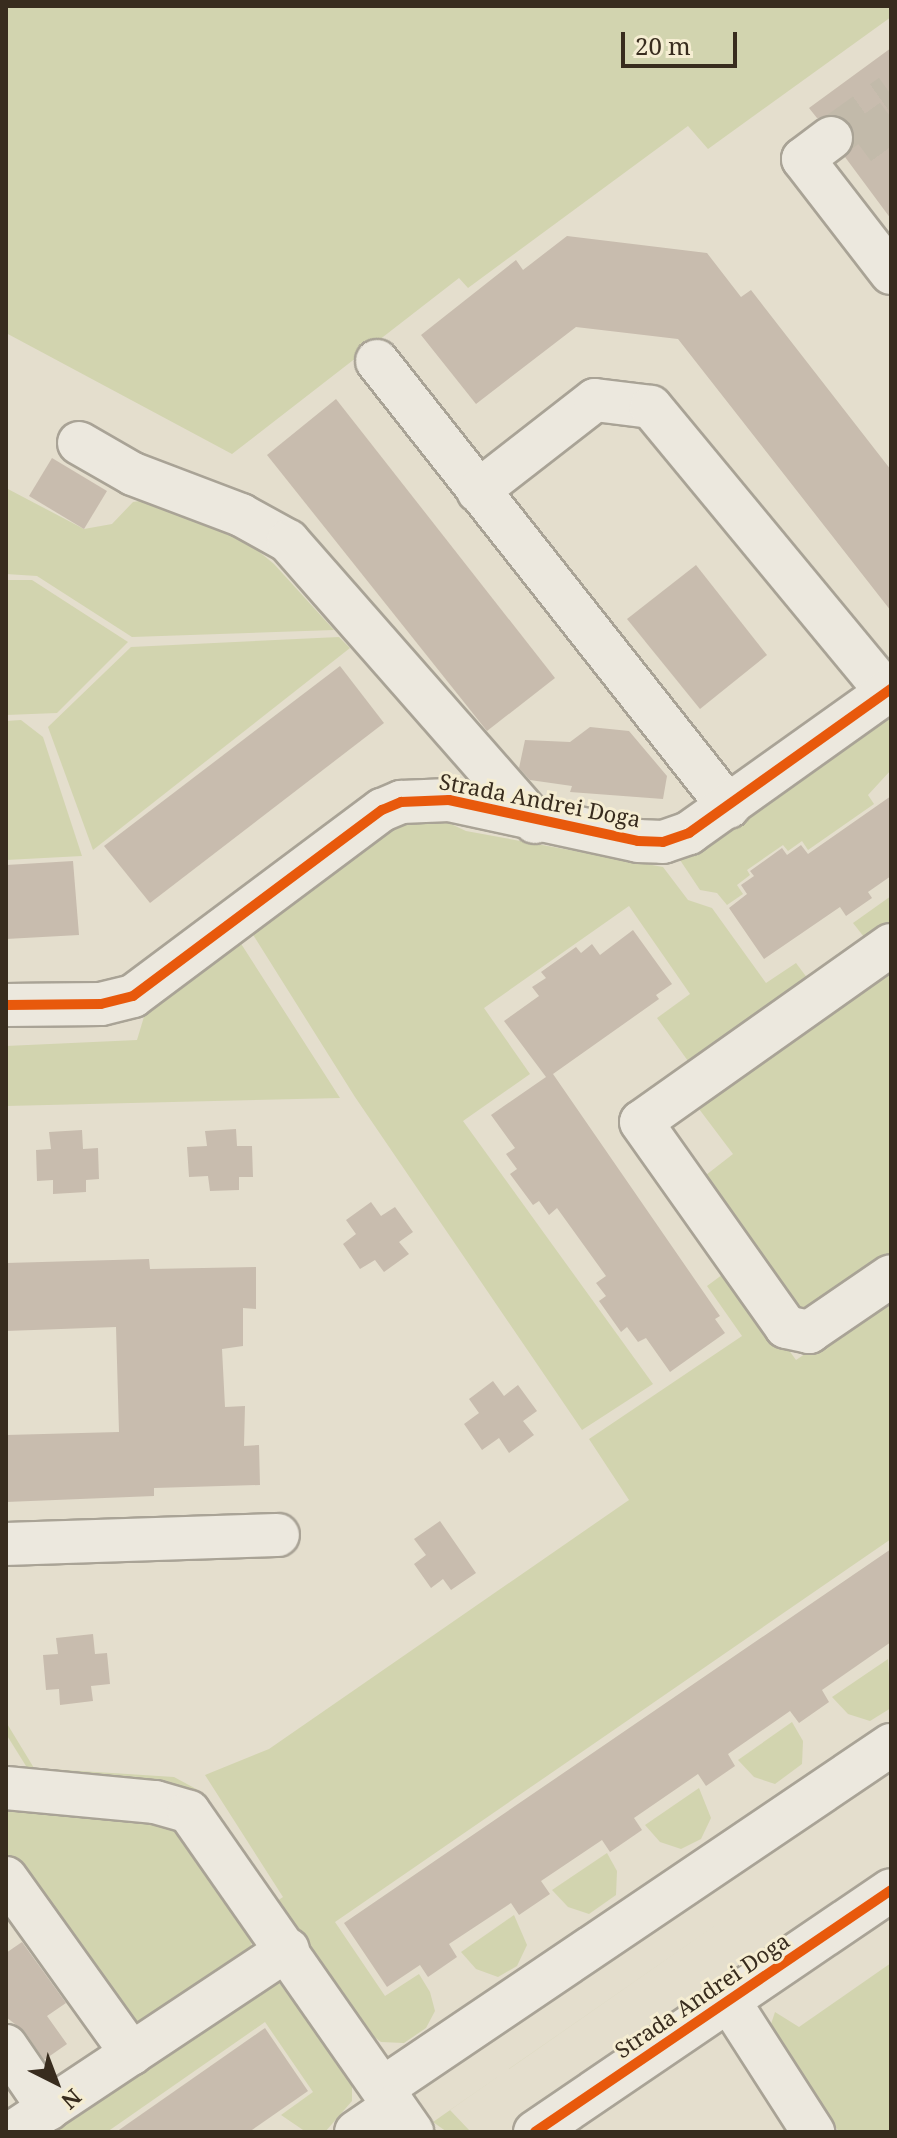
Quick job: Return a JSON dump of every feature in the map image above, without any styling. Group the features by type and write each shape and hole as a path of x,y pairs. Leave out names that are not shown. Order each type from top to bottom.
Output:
{"street":[{"path":"831,138 803,159 891,273"},
{"path":"377,361 729,807"},
{"path":"478,491 595,400 651,407 889,690"},
{"path":"79,443 133,474 241,515 288,541 535,822"},
{"name":"Strada Andrei Doga","path":"6,1005 101,1004 133,996 382,810 401,802 449,800 535,822 663,842 689,833 889,690"},
{"path":"891,945 641,1122 786,1327 809,1332 891,1276"},
{"path":"6,1544 278,1535"},
{"path":"356,2132 396,2109 891,1745"},
{"path":"6,1788 155,1802 189,1812 288,1949 396,2109"},
{"path":"6,1878 132,2054"},
{"name":"Strada Andrei Doga","path":"535,2132 891,1890"},
{"path":"13,2132 288,1949"},
{"path":"729,2001 813,2132"},
{"path":"6,2046 49,2109"}],"green space":[{"path":"6,6 891,6 891,17 708,149 688,126 468,288 459,278 232,454 6,333"},
{"path":"6,488 84,529 112,524 133,502 151,499 239,535 274,564 334,630 132,637 37,576 6,574"},
{"path":"6,580 32,580 128,642 57,713 6,715"},
{"path":"339,637 350,648 93,850 48,727 131,647"},
{"path":"891,706 891,770 868,795 874,804 808,850 802,841 788,851 783,845 747,870 750,875 737,885 743,894 727,905 717,893 700,890 678,857"},
{"path":"21,720 43,737 82,856 6,860 6,721"},
{"path":"434,816 466,831 663,867 688,900 712,908 766,983 796,963 811,983 696,1064 688,1061 657,1018 690,994 629,906 484,1008 530,1074 463,1121 653,1384 582,1430 355,1097 250,930 394,818"},
{"path":"891,896 891,933 868,942 853,923"},
{"path":"238,939 340,1098 6,1106 6,1046 137,1040 146,1010"},
{"path":"891,958 891,1257 801,1313 697,1182 733,1154 693,1101"},
{"path":"730,1269 796,1360 891,1296 891,1539 335,1922 385,1996 419,1974 430,1992 435,2011 426,2028 404,2043 381,2042 365,2030 277,1901 283,1897 205,1775 269,1749 629,1500 589,1439 742,1336 707,1286"},
{"path":"888,1659 891,1708 870,1721 848,1714 832,1697"},
{"path":"6,1722 34,1768 174,1777 198,1790 31,1774 6,1734"},
{"path":"792,1722 803,1741 802,1764 775,1784 754,1777 738,1760"},
{"path":"699,1788 711,1818 701,1839 681,1849 660,1842 645,1825"},
{"path":"6,1805 158,1822 181,1832 252,1933 251,1952 158,2026 128,2025 6,1853"},
{"path":"607,1853 617,1871 616,1895 589,1914 568,1907 552,1890"},
{"path":"514,1915 527,1945 517,1966 498,1977 476,1969 461,1952"},
{"path":"891,1963 891,2132 839,2132 772,2035 771,2024 775,2012 799,2027"},
{"path":"277,1980 352,2079 352,2101 325,2132 306,2132 281,2115 313,2092 265,2022 107,2132 39,2132"},
{"path":"450,2110 469,2130 447,2132 433,2122"}],"building":[{"path":"891,48 891,219 845,157 853,147 851,124 840,116 817,118 809,108"},
{"path":"567,236 707,253 741,297 751,290 891,470 891,611 678,339 576,327 476,404 421,335 516,260 523,270"},
{"path":"336,399 555,678 487,731 267,455"},
{"path":"52,458 107,491 84,529 29,496"},
{"path":"696,565 767,655 700,709 627,619"},
{"path":"340,666 384,723 150,903 104,846"},
{"path":"590,727 629,731 667,776 663,799 570,792 572,786 530,780 519,768 525,740 570,742"},
{"path":"891,796 891,876 868,892 872,898 846,916 840,907 764,959 729,908 747,894 741,885 754,876 750,871 782,848 787,855 801,845 808,854"},
{"path":"73,861 79,935 6,939 6,865"},
{"path":"633,930 672,984 656,995 659,999 553,1074 720,1316 715,1319 725,1333 670,1372 646,1338 638,1342 627,1327 621,1332 599,1301 606,1296 596,1283 606,1276 557,1208 549,1215 539,1201 533,1205 510,1174 517,1169 506,1154 515,1148 491,1115 546,1077 504,1021 539,996 532,987 546,978 541,972 576,947 581,953 592,944 600,955"},
{"path":"236,1129 237,1146 252,1146 253,1177 239,1177 239,1190 210,1191 208,1176 189,1177 187,1147 207,1146 205,1131"},
{"path":"82,1130 83,1149 98,1148 99,1179 86,1180 86,1192 53,1194 53,1180 37,1181 36,1150 51,1149 49,1132"},
{"path":"371,1202 381,1216 395,1207 413,1232 399,1242 409,1254 384,1272 375,1260 360,1269 343,1244 356,1234 346,1220"},
{"path":"149,1259 150,1269 256,1267 256,1309 243,1308 243,1346 222,1349 225,1407 245,1406 244,1446 259,1445 260,1485 154,1488 154,1496 6,1502 6,1435 119,1432 116,1327 6,1331 6,1263"},
{"path":"493,1381 504,1396 518,1385 537,1411 523,1421 534,1435 509,1453 499,1438 482,1450 464,1424 479,1413 469,1399"},
{"path":"440,1521 476,1573 451,1590 443,1579 431,1588 414,1564 426,1555 414,1539"},
{"path":"891,1549 891,1642 822,1690 829,1702 799,1723 790,1711 728,1754 735,1766 706,1786 698,1774 634,1818 642,1830 610,1852 602,1840 541,1881 550,1894 519,1915 511,1903 449,1944 457,1957 428,1977 420,1965 387,1987 344,1923"},
{"path":"93,1634 95,1654 107,1653 110,1684 91,1686 93,1701 60,1705 59,1689 46,1690 43,1655 58,1654 56,1638"},
{"path":"22,1942 66,2003 47,2016 67,2044 44,2060 25,2032 6,2017 6,1953"},
{"path":"265,2028 308,2091 249,2132 116,2132"}],"tunnel":[{"path":"831,138 891,95"},
{"path":"863,115 891,153"}],"cycle path":[{"path":"6,1005 101,1004 133,996 382,810 401,802 449,800 638,841 663,842 689,833 891,689"},
{"path":"535,2132 891,1890"}]}
